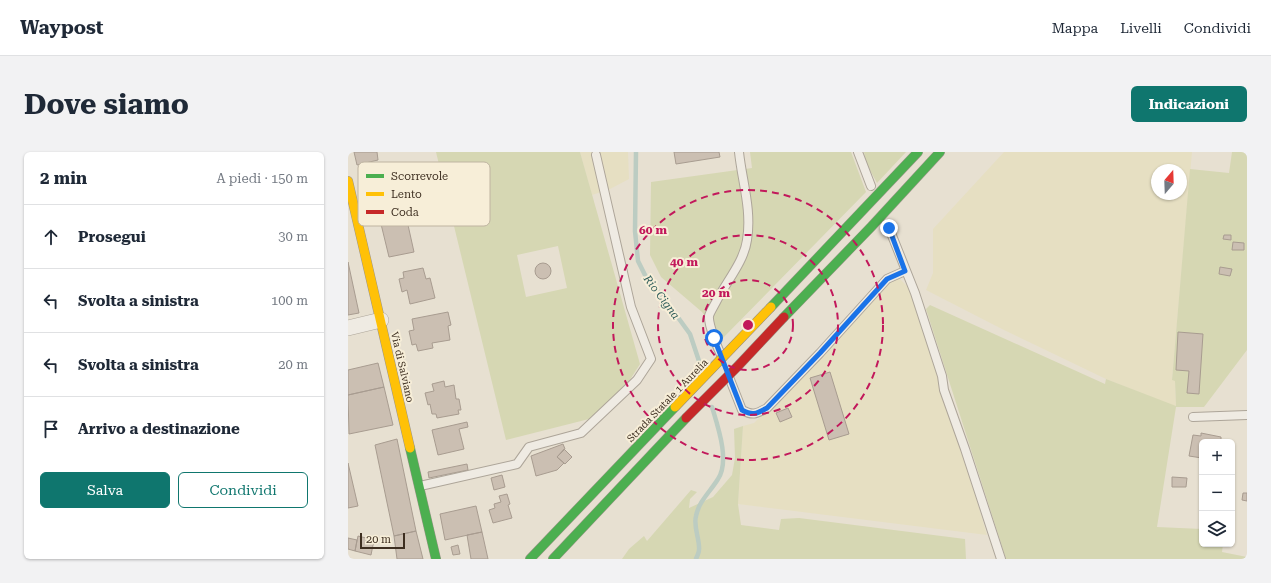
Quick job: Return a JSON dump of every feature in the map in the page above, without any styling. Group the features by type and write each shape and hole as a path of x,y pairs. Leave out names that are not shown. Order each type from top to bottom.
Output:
{"main road":[{"name":"Strada Statale 1 Aurelia","path":"530,559 918,152"},
{"path":"553,559 686,418 871,227 940,152"},
{"name":"Via di Salviano","path":"348,180 358,222"},
{"name":"Via di Salviano","path":"359,226 436,559"}],"street":[{"path":"348,328 381,320"}],"lane":[{"path":"739,152 747,201 747,241 743,255 709,316 714,338 742,410 750,414 758,413 767,408 820,353 887,279 905,271"},
{"path":"858,152 872,186"},
{"path":"419,486 517,464 529,447 581,433 637,380 651,359 631,307 596,155"},
{"path":"889,228 917,301 942,376 944,390 967,454 1001,559"},
{"path":"1193,417 1247,415"}],"shaded area":[{"path":"580,152 628,152 629,179 610,189 592,195"},
{"path":"1004,152 1192,152 1172,379 1175,380 1176,407 1106,379 1002,329 926,290 933,273 933,229"},
{"path":"898,277 908,287 944,390 987,535 738,504 743,426 754,423 822,356 890,281"}],"green space":[{"path":"436,152 580,152 640,364 626,386 589,419 506,440 454,226 490,226 490,162 438,162","holes":["558,246 567,288 526,297 517,255"]},
{"path":"750,152 851,152 866,192 722,339 702,312 661,277 650,255 651,182 752,168"},
{"path":"864,152 906,152 877,183 866,163"},
{"path":"1232,152 1247,152 1247,350 1204,407 1176,407 1157,527 1199,529 1199,547 1223,547 1222,552 1247,557 1247,559 1006,559 926,309 930,305 1105,384 1106,379 1176,406 1175,381 1172,380 1190,169 1229,173"},
{"path":"743,426 738,504 741,525 779,530 781,519 799,518 965,539 966,559 622,559 629,549 644,536 647,541 691,490 697,492 690,499 689,508 713,497 732,475 735,458 734,429"}],"building":[{"path":"354,152 377,152 378,160 358,162 357,165"},
{"path":"674,152 719,152 720,157 676,164"},
{"path":"381,226 408,226 414,252 389,257"},
{"path":"1224,235 1231,235 1231,240 1223,239"},
{"path":"1233,242 1244,243 1244,250 1232,250"},
{"path":"348,262 359,313 348,315"},
{"path":"543,263 550,268 551,271 546,278 543,279 536,274 535,271 540,264"},
{"path":"1220,267 1232,269 1230,276 1219,274"},
{"path":"423,268 426,279 430,278 435,298 410,304 407,290 402,292 399,279 404,278 403,272"},
{"path":"448,312 451,325 448,326 450,340 432,343 433,348 418,351 416,344 412,345 409,331 414,330 412,319"},
{"path":"1178,332 1203,334 1199,394 1187,393 1189,371 1176,370"},
{"path":"378,363 384,387 348,395 348,370"},
{"path":"830,372 849,434 829,440 810,378"},
{"path":"444,381 445,387 454,385 456,399 459,399 461,410 458,410 459,414 437,418 436,414 432,414 430,404 428,405 425,393 434,391 432,384"},
{"path":"384,387 393,425 349,434 348,395"},
{"path":"788,408 792,417 780,422 776,413"},
{"path":"467,422 468,427 459,429 464,449 438,455 432,430"},
{"path":"1201,433 1221,437 1221,439 1199,439 1199,458 1189,456 1193,435 1201,436"},
{"path":"397,439 416,531 394,536 375,445"},
{"path":"563,444 565,449 557,457 564,463 557,470 536,476 531,456"},
{"path":"564,449 572,457 565,464 557,457"},
{"path":"348,463 358,506 348,508"},
{"path":"467,464 468,470 429,478 428,472"},
{"path":"502,475 505,487 494,490 491,478"},
{"path":"1172,477 1187,478 1186,487 1172,487"},
{"path":"1243,493 1247,493 1247,501 1242,500"},
{"path":"507,494 510,504 508,505 512,518 493,523 489,510 495,508 494,504 501,502 499,496"},
{"path":"476,506 482,532 445,540 440,514"},
{"path":"416,531 423,559 397,559 394,536"},
{"path":"482,532 488,559 471,559 467,535"},
{"path":"358,536 374,540 371,555 355,551"},
{"path":"348,538 357,540 355,551 348,549"},
{"path":"458,545 460,554 453,555 451,547"}],"waterway":[{"name":"Rio Cigna","path":"636,152 635,231 638,261 646,277 690,334 701,367"},
{"name":"Rio Cigna","path":"696,559 699,550 699,542 695,524 697,511 702,501 718,479 723,463 722,444 712,407"}],"traffic: fast":[{"path":"771,307 918,152"},
{"path":"784,317 871,227 940,152"},
{"path":"530,559 675,407"},
{"path":"553,559 686,418"},
{"path":"410,448 436,559"}],"traffic: slow":[{"path":"348,181 358,224"},
{"path":"358,226 410,448"},
{"path":"675,407 771,307"}],"traffic: jam":[{"path":"686,418 784,317"}],"route":[{"path":"714,338 742,410 750,414 758,413 767,408 820,353 887,279 905,271 889,228"}]}
